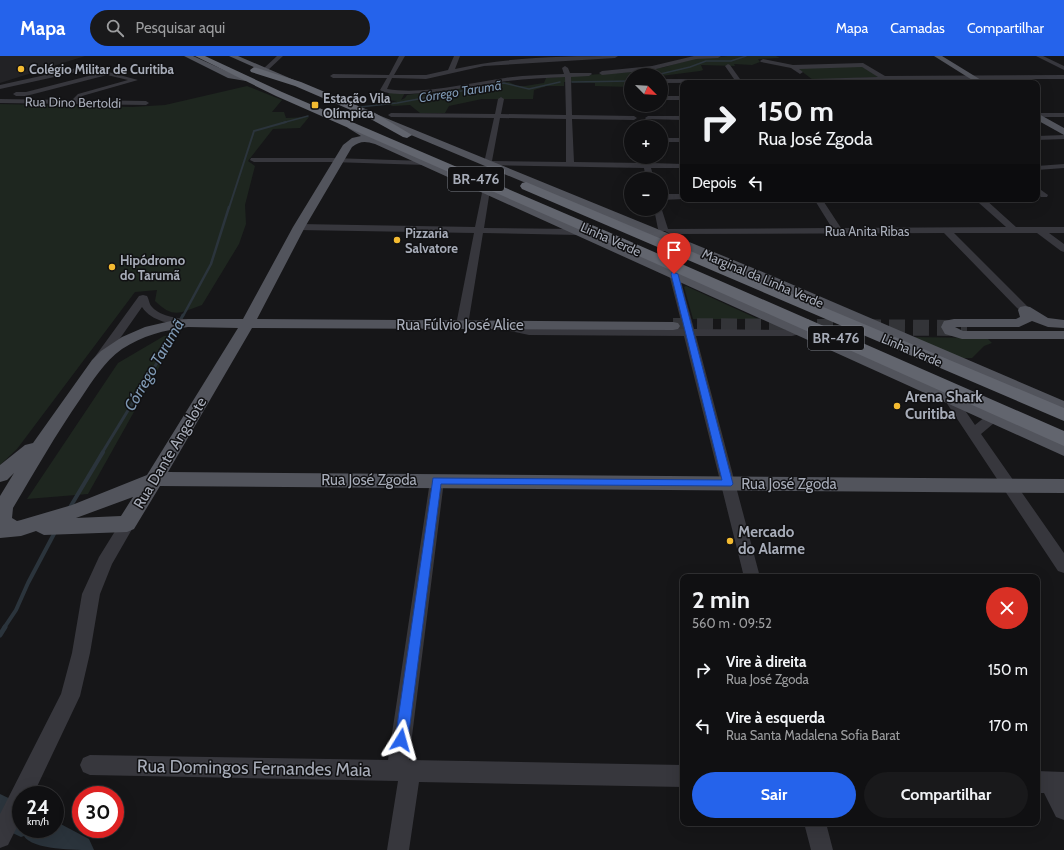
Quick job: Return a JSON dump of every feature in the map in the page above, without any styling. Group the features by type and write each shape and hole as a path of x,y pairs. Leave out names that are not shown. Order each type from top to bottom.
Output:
{"highway":[{"name":"Linha Verde","path":"199,56 246,79 349,125 608,237 1064,439"},
{"name":"Linha Verde","path":"221,56 261,73 298,84 371,115 402,133 1064,415"},
{"path":"608,237 640,259"},
{"path":"765,278 801,302"}],"main road":[{"name":"Linha Verde","path":"188,56 231,76 246,79"},
{"name":"Linha Verde","path":"232,56 256,66 268,67 298,84"},
{"path":"937,56 977,80"},
{"name":"Marginal da Linha Verde","path":"371,115 485,159 502,168 647,229 667,233 765,278 1064,407"},
{"path":"1040,117 1064,132"},
{"path":"349,125 377,141"},
{"name":"Rua Dante Angelote","path":"127,524 248,323 299,228 348,145 352,135 349,125"},
{"path":"348,145 354,140 361,138 369,138 377,141 1064,450"},
{"path":"1025,310 1038,320 1049,323 1064,324"},
{"path":"1025,310 1026,320 1019,323 954,323 949,324 948,327 956,334 962,335 1064,335"},
{"name":"Rua Fúlvio José Alice","path":"50,430 97,363 113,348 131,337 172,322 683,327"},
{"path":"966,328 1064,329"},
{"path":"50,430 1,511 2,520 12,529 74,518 155,479"},
{"path":"0,475 24,456 50,430"},
{"name":"Rua José Zgoda","path":"155,479 1064,486"},
{"path":"74,518 127,524"}],"street":[{"path":"268,67 280,56"},
{"path":"402,56 382,88 384,91 426,91 504,80 589,74"},
{"path":"451,71 457,56"},
{"path":"333,76 426,76 511,59 615,56"},
{"path":"602,73 644,70 670,65 692,58 718,56"},
{"path":"1039,56 1064,68"},
{"path":"568,76 572,72 571,57"},
{"path":"565,58 565,72 568,76 570,164"},
{"path":"763,61 792,67 863,65 884,78"},
{"path":"728,66 738,80"},
{"path":"792,67 811,80"},
{"path":"0,88 82,68 90,68 134,80 75,99"},
{"path":"0,88 14,93 26,94 109,73"},
{"path":"862,80 884,78 1064,78"},
{"path":"668,81 680,81"},
{"path":"668,98 680,98"},
{"name":"Rua Dino Bertoldi","path":"0,101 75,99 146,103"},
{"path":"500,100 485,159 515,164 680,166"},
{"path":"391,115 634,118 633,112"},
{"path":"1040,115 1064,115"},
{"path":"648,118 680,118"},
{"path":"1040,138 1064,137"},
{"path":"668,140 680,140"},
{"path":"254,160 425,162"},
{"path":"502,168 515,164"},
{"path":"647,166 648,172"},
{"path":"1040,168 1064,166"},
{"path":"462,325 486,190"},
{"path":"1040,192 1044,195"},
{"path":"668,197 680,197"},
{"path":"820,202 839,231"},
{"path":"982,202 1014,230"},
{"path":"661,216 667,233"},
{"path":"299,228 578,232"},
{"path":"946,230 1025,310"},
{"path":"1039,230 1064,249"},
{"name":"Rua Anita Ribas","path":"667,233 1064,230"},
{"path":"674,274 683,327 728,484 751,574"},
{"path":"97,363 143,298 144,303 151,312 172,322"},
{"path":"683,327 792,333"},
{"path":"950,399 1064,566"},
{"path":"974,433 993,418"},
{"path":"398,850 404,771 437,481"},
{"name":"Rua Dante Angelote","path":"26,786 70,696 81,653 91,594 97,578 127,524"},
{"name":"Rua Domingos Fernandes Maia","path":"90,766 680,776"},
{"path":"1050,782 1064,809"},
{"name":"Rua Dante Angelote","path":"0,837 12,814"},
{"path":"816,826 822,850"}],"shaded area":[{"name":"Colégio Militar de Curitiba","path":"0,56 85,56 0,83"},
{"path":"727,56 776,56 780,58 758,59 760,62 752,65 701,65 703,70 700,71 668,75 668,68 659,68 692,59"},
{"path":"861,66 879,77 813,80 796,67"},
{"path":"624,72 624,87 595,86 595,83 564,82 564,86 547,86 534,90 533,99 482,99 449,106 445,113 420,113 410,105 393,106 387,104 397,101 384,100 389,93 405,93 401,100 407,95 494,83 509,82 517,86 525,86 544,83 546,78"},
{"name":"Hipódromo do Tarumã","path":"247,86 282,100 272,112 284,112 286,118 309,117 300,128 273,129 248,161 255,166 245,205 246,224 239,244 202,305 177,313 167,310 155,301 157,290 135,292 17,449 0,465 0,104 132,107 165,105"},
{"path":"686,286 758,319 693,319 684,287"},
{"path":"177,335 88,494 27,499 118,363 164,336"},
{"path":"909,337 987,338 992,343 984,346 972,358 961,358"}],"waterway":[{"name":"Córrego Tarumã","path":"668,72 690,67 706,61 731,61 746,56"},
{"name":"Córrego Tarumã","path":"572,82 624,81"},
{"name":"Córrego Tarumã","path":"360,107 397,103 504,83 529,89 560,82"},
{"name":"Córrego Tarumã","path":"282,123 308,116"},
{"name":"Córrego Tarumã","path":"229,208 254,131 286,122"},
{"name":"Córrego Tarumã","path":"183,316 211,264 229,207"},
{"name":"Córrego Tarumã","path":"102,453 163,353 183,315"},
{"name":"Córrego Tarumã","path":"69,509 103,452"},
{"name":"Córrego Tarumã","path":"4,628 16,610 28,583 55,532"},
{"name":"Córrego Tarumã","path":"0,635 5,627"},
{"path":"0,810 12,816"},
{"path":"55,838 78,850"}],"tunnel":[{"path":"673,326 967,328"}],"place":[{"name":"Colégio Militar de Curitiba","path":"21,69"},
{"name":"Estação Vila Olímpica","path":"315,105"},
{"name":"Pizzaria Salvatore","path":"397,240"},
{"name":"Hipódromo do Tarumã","path":"112,267"},
{"name":"Arena Shark Curitiba","path":"897,406"},
{"name":"Mercado do Alarme","path":"730,541"}],"route":[{"path":"401,740 437,481 728,484 674,274"}]}
